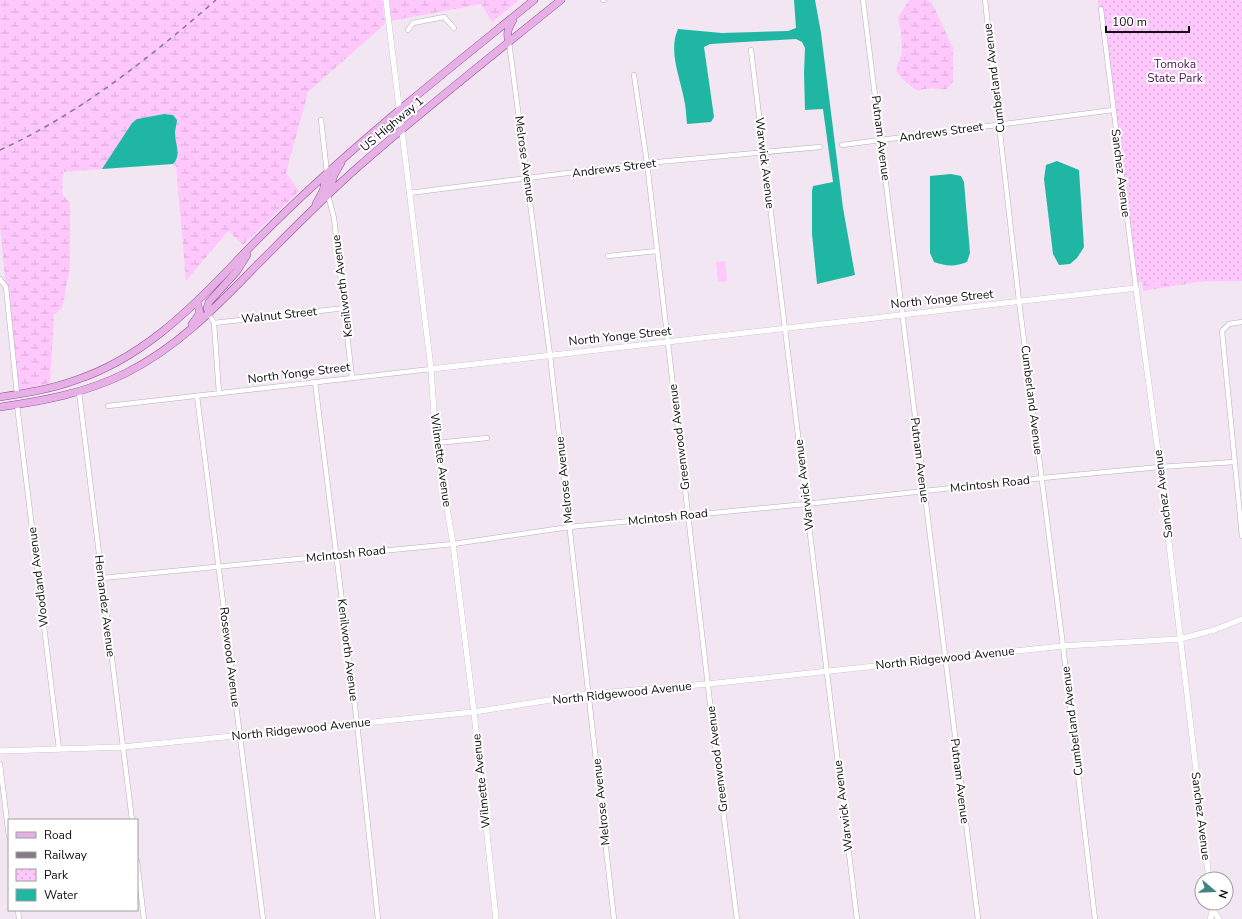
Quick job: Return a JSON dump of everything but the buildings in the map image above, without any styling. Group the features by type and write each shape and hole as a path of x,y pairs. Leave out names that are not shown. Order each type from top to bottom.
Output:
{"main road":[{"name":"US Highway 1","path":"197,302 327,173 399,110 534,0"},
{"name":"US Highway 1","path":"209,314 328,195 401,130 561,0"},
{"path":"509,42 507,29 516,15"},
{"path":"328,195 334,175 344,158"},
{"path":"313,209 323,191 327,173"},
{"path":"0,407 57,398 79,392 125,374 180,340 209,314 207,308 209,302 237,271 254,244"},
{"path":"0,397 74,381 96,372 147,344 172,325 197,302 200,309 198,318 184,330 180,340"},
{"path":"79,392 81,386 96,372"},
{"path":"57,398 69,389 74,381"}],"street":[{"name":"Wilmette Avenue","path":"386,0 431,369 436,443 453,544 474,712 496,919"},
{"name":"Putnam Avenue","path":"863,0 944,658 978,919"},
{"name":"Cumberland Avenue","path":"985,0 1019,301 1063,646 1094,919"},
{"name":"Sanchez Avenue","path":"1101,9 1160,467 1208,871"},
{"path":"408,30 414,23 444,17 454,28"},
{"name":"Melrose Avenue","path":"509,42 550,355 614,919"},
{"name":"Warwick Avenue","path":"751,50 765,153 857,919"},
{"name":"Greenwood Avenue","path":"634,75 648,163 688,515 737,919"},
{"name":"Andrews Street","path":"842,144 1113,110"},
{"path":"321,120 327,173"},
{"name":"Andrews Street","path":"409,193 648,163 820,147"},
{"name":"Kenilworth Avenue","path":"328,195 334,218 352,378"},
{"path":"608,256 657,251"},
{"path":"0,279 6,287 17,394"},
{"name":"North Yonge Street","path":"108,406 1136,288"},
{"name":"Walnut Street","path":"214,323 345,308"},
{"path":"209,314 214,323 219,393"},
{"path":"1242,322 1229,324 1222,331 1242,536"},
{"name":"Kenilworth Avenue","path":"315,382 357,723 378,919"},
{"name":"Hernandez Avenue","path":"79,392 132,819"},
{"name":"Rosewood Avenue","path":"197,396 263,919"},
{"name":"Woodland Avenue","path":"17,405 58,749"},
{"path":"436,443 487,438"},
{"name":"McIntosh Road","path":"102,578 453,544 569,527 806,504 1042,478 1234,462"},
{"name":"North Ridgewood Avenue","path":"0,751 123,747 474,712 588,694 708,684 1063,646 1180,639 1214,630 1242,619"},
{"path":"0,764 8,829"},
{"path":"138,869 144,919"}],"green space":[{"path":"0,0 382,0 385,24 308,92 286,173 299,191 243,245 228,231 186,281 176,166 173,164 176,161 178,153 175,133 177,120 164,114 137,119 102,169 63,172 62,194 70,203 70,268 62,308 54,315 50,383 16,391 0,226"},
{"path":"389,0 519,0 492,22 481,4 391,21"},
{"path":"909,0 928,0 932,3 953,48 953,82 947,89 929,88 918,91 903,80 896,71 902,52 901,32 898,18"},
{"name":"Tomoka State Park","path":"1098,0 1240,0 1242,2 1242,281 1135,282"},
{"path":"725,261 727,281 718,282 716,262"},
{"path":"1242,275 1143,291 1142,282"}],"water":[{"path":"794,0 815,0 821,33 843,208 855,275 817,284 812,234 812,191 813,186 833,182 823,109 805,110 805,48 802,42 796,39 710,44 704,47 714,117 711,122 687,124 685,102 674,55 675,37 678,29 722,33 788,31 796,28"},
{"path":"164,114 173,115 177,120 175,133 178,153 176,161 173,164 102,169 132,123 137,119"},
{"path":"1057,161 1079,170 1084,247 1077,258 1070,264 1059,265 1053,254 1044,179 1046,165"},
{"path":"951,174 961,176 964,182 970,253 967,262 958,265 934,262 930,253 930,176"}],"railway":[{"path":"0,150 30,135 86,102 140,63 216,0"}]}
